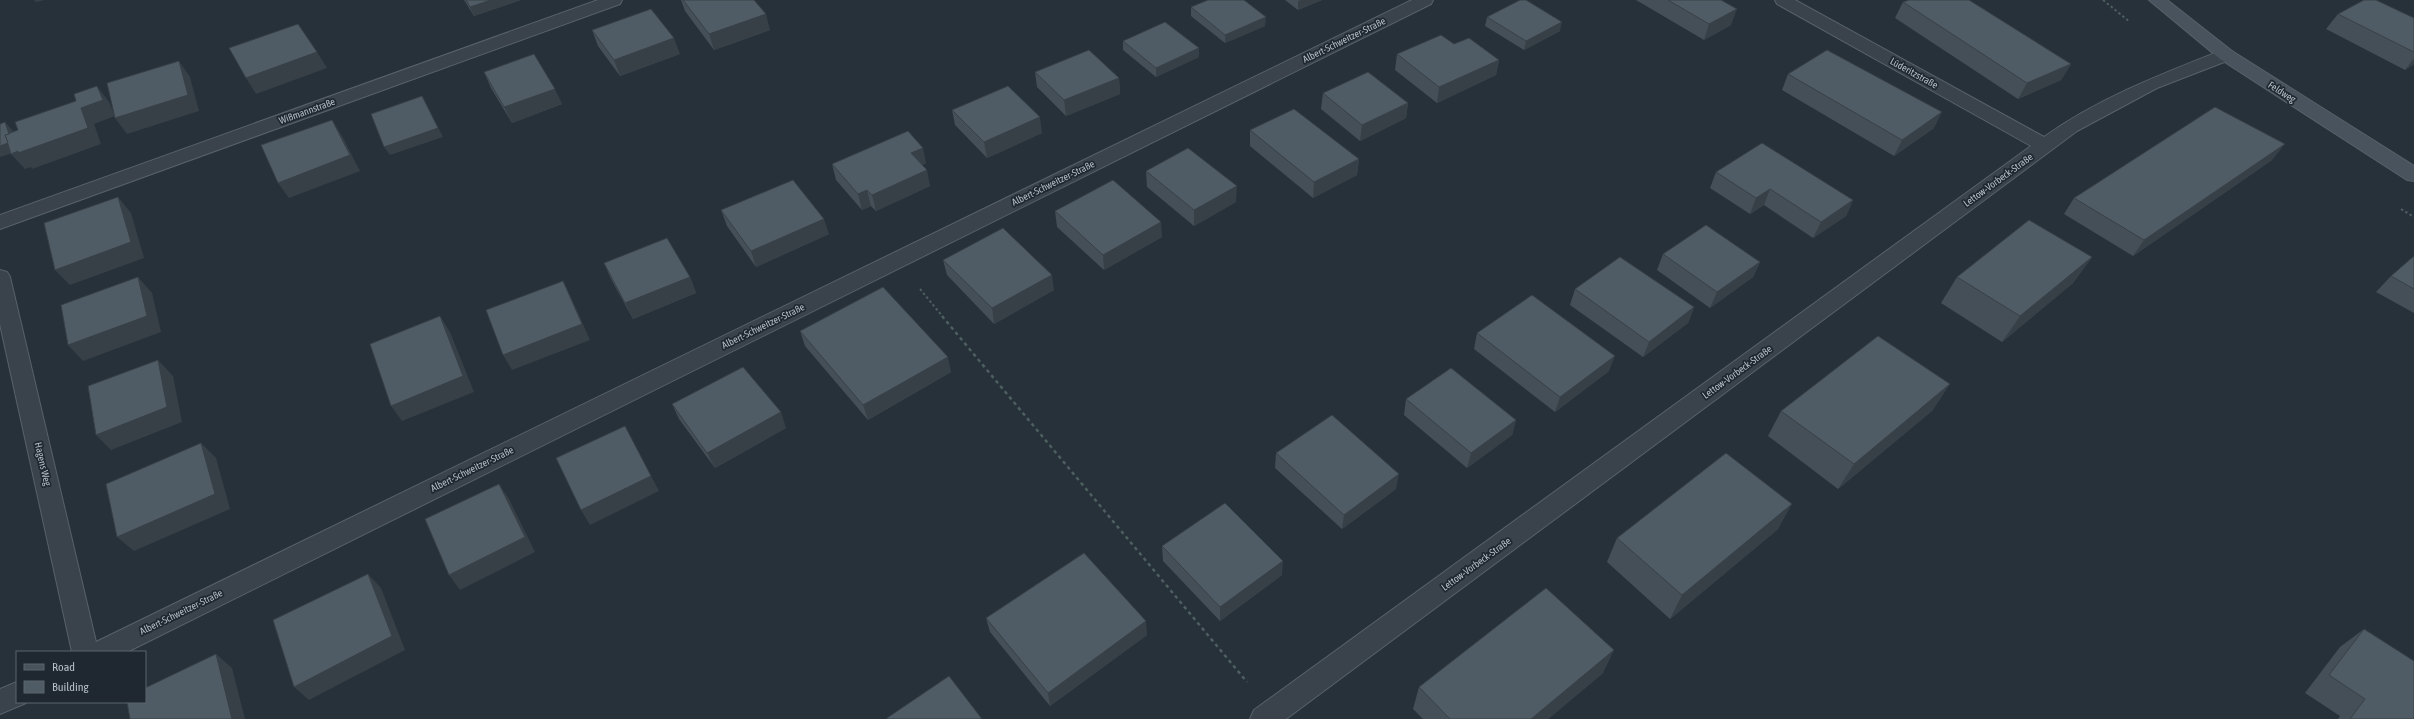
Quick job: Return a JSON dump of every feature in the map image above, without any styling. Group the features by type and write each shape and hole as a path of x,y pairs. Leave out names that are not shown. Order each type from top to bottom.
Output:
{"street":[{"name":"Albert-Schweitzer-Straße","path":"103,651 1425,0"},
{"name":"Lüderitzstraße","path":"1783,0 2045,146"},
{"name":"Feldweg","path":"2157,0 2226,55 2414,175"},
{"name":"Wißmannstraße","path":"0,222 603,2"},
{"name":"Lettow-Vorbeck-Straße","path":"1269,716 2070,127 2151,84 2226,55"},
{"name":"Hagens Weg","path":"0,277 85,651"},
{"path":"0,702 16,694"}],"path":[{"path":"896,260 1269,716"}],"building":[{"path":"466,0 491,0 470,7"},
{"path":"683,0 754,0 766,14 709,34"},
{"path":"1208,0 1244,0 1266,17 1225,35 1191,7"},
{"path":"1520,0 1526,0 1562,22 1526,41 1487,17"},
{"path":"1668,0 1721,0 1737,9 1709,24"},
{"path":"1909,0 1969,0 2071,64 2027,83 1903,2"},
{"path":"2364,0 2376,0 2414,18 2414,52 2338,14"},
{"path":"651,9 674,38 614,60 592,30"},
{"path":"1165,22 1199,48 1156,68 1123,41"},
{"path":"298,24 317,52 246,78 229,48"},
{"path":"1441,35 1454,44 1469,38 1499,60 1439,87 1397,54"},
{"path":"1089,50 1119,78 1064,100 1035,72"},
{"path":"1827,50 1942,112 1902,140 1788,74"},
{"path":"534,54 555,89 504,107 484,72"},
{"path":"179,61 188,95 115,118 107,83"},
{"path":"1368,72 1408,103 1362,125 1323,93"},
{"path":"97,86 103,100 81,108 88,128 18,153 18,151 11,154 5,135 18,130 15,122 76,101 74,94"},
{"path":"1008,86 1040,117 984,142 952,110"},
{"path":"422,96 438,128 384,147 371,114"},
{"path":"2215,107 2285,144 2144,240 2074,198"},
{"path":"1294,109 1359,159 1314,182 1250,130"},
{"path":"332,120 350,155 278,183 261,145"},
{"path":"5,122 9,134 5,135 8,143 0,146 0,124"},
{"path":"908,131 923,148 911,153 927,170 872,195 867,190 858,194 832,164"},
{"path":"1762,143 1853,200 1821,222 1770,189 1756,198 1716,172"},
{"path":"1188,148 1237,186 1194,210 1146,171"},
{"path":"793,180 824,219 751,251 721,210"},
{"path":"1113,180 1161,222 1103,255 1055,211"},
{"path":"118,197 131,242 55,270 44,223"},
{"path":"2029,220 2092,257 2020,316 1957,277"},
{"path":"1706,225 1760,262 1717,292 1663,254"},
{"path":"1003,228 1052,275 992,308 943,260"},
{"path":"667,238 690,277 625,303 604,263"},
{"path":"2414,256 2414,289 2391,276"},
{"path":"1620,257 1694,307 1649,342 1575,289"},
{"path":"138,277 147,316 68,345 61,305"},
{"path":"563,281 582,324 503,355 486,310"},
{"path":"883,287 948,357 863,405 800,331"},
{"path":"1532,295 1615,356 1560,397 1477,333"},
{"path":"440,316 463,376 391,406 370,344"},
{"path":"1878,336 1950,384 1854,464 1781,411"},
{"path":"158,360 167,407 96,435 88,386"},
{"path":"743,367 781,412 707,453 672,404"},
{"path":"1451,368 1516,420 1471,453 1406,399"},
{"path":"1332,415 1399,474 1344,515 1276,453"},
{"path":"625,426 651,476 581,510 556,458"},
{"path":"201,443 215,494 117,537 106,484"},
{"path":"1726,453 1792,504 1682,595 1617,538"},
{"path":"499,484 525,537 449,575 425,519"},
{"path":"1225,503 1283,561 1220,607 1162,546"},
{"path":"1084,553 1146,621 1048,693 986,618"},
{"path":"368,574 392,636 294,687 273,620"},
{"path":"1546,588 1614,650 1531,719 1450,719 1419,687"},
{"path":"2364,629 2414,661 2414,719 2350,719 2365,699 2329,675"},
{"path":"216,654 232,719 130,719 127,703 146,703 146,688"},
{"path":"949,676 982,719 887,719 887,718"}]}
